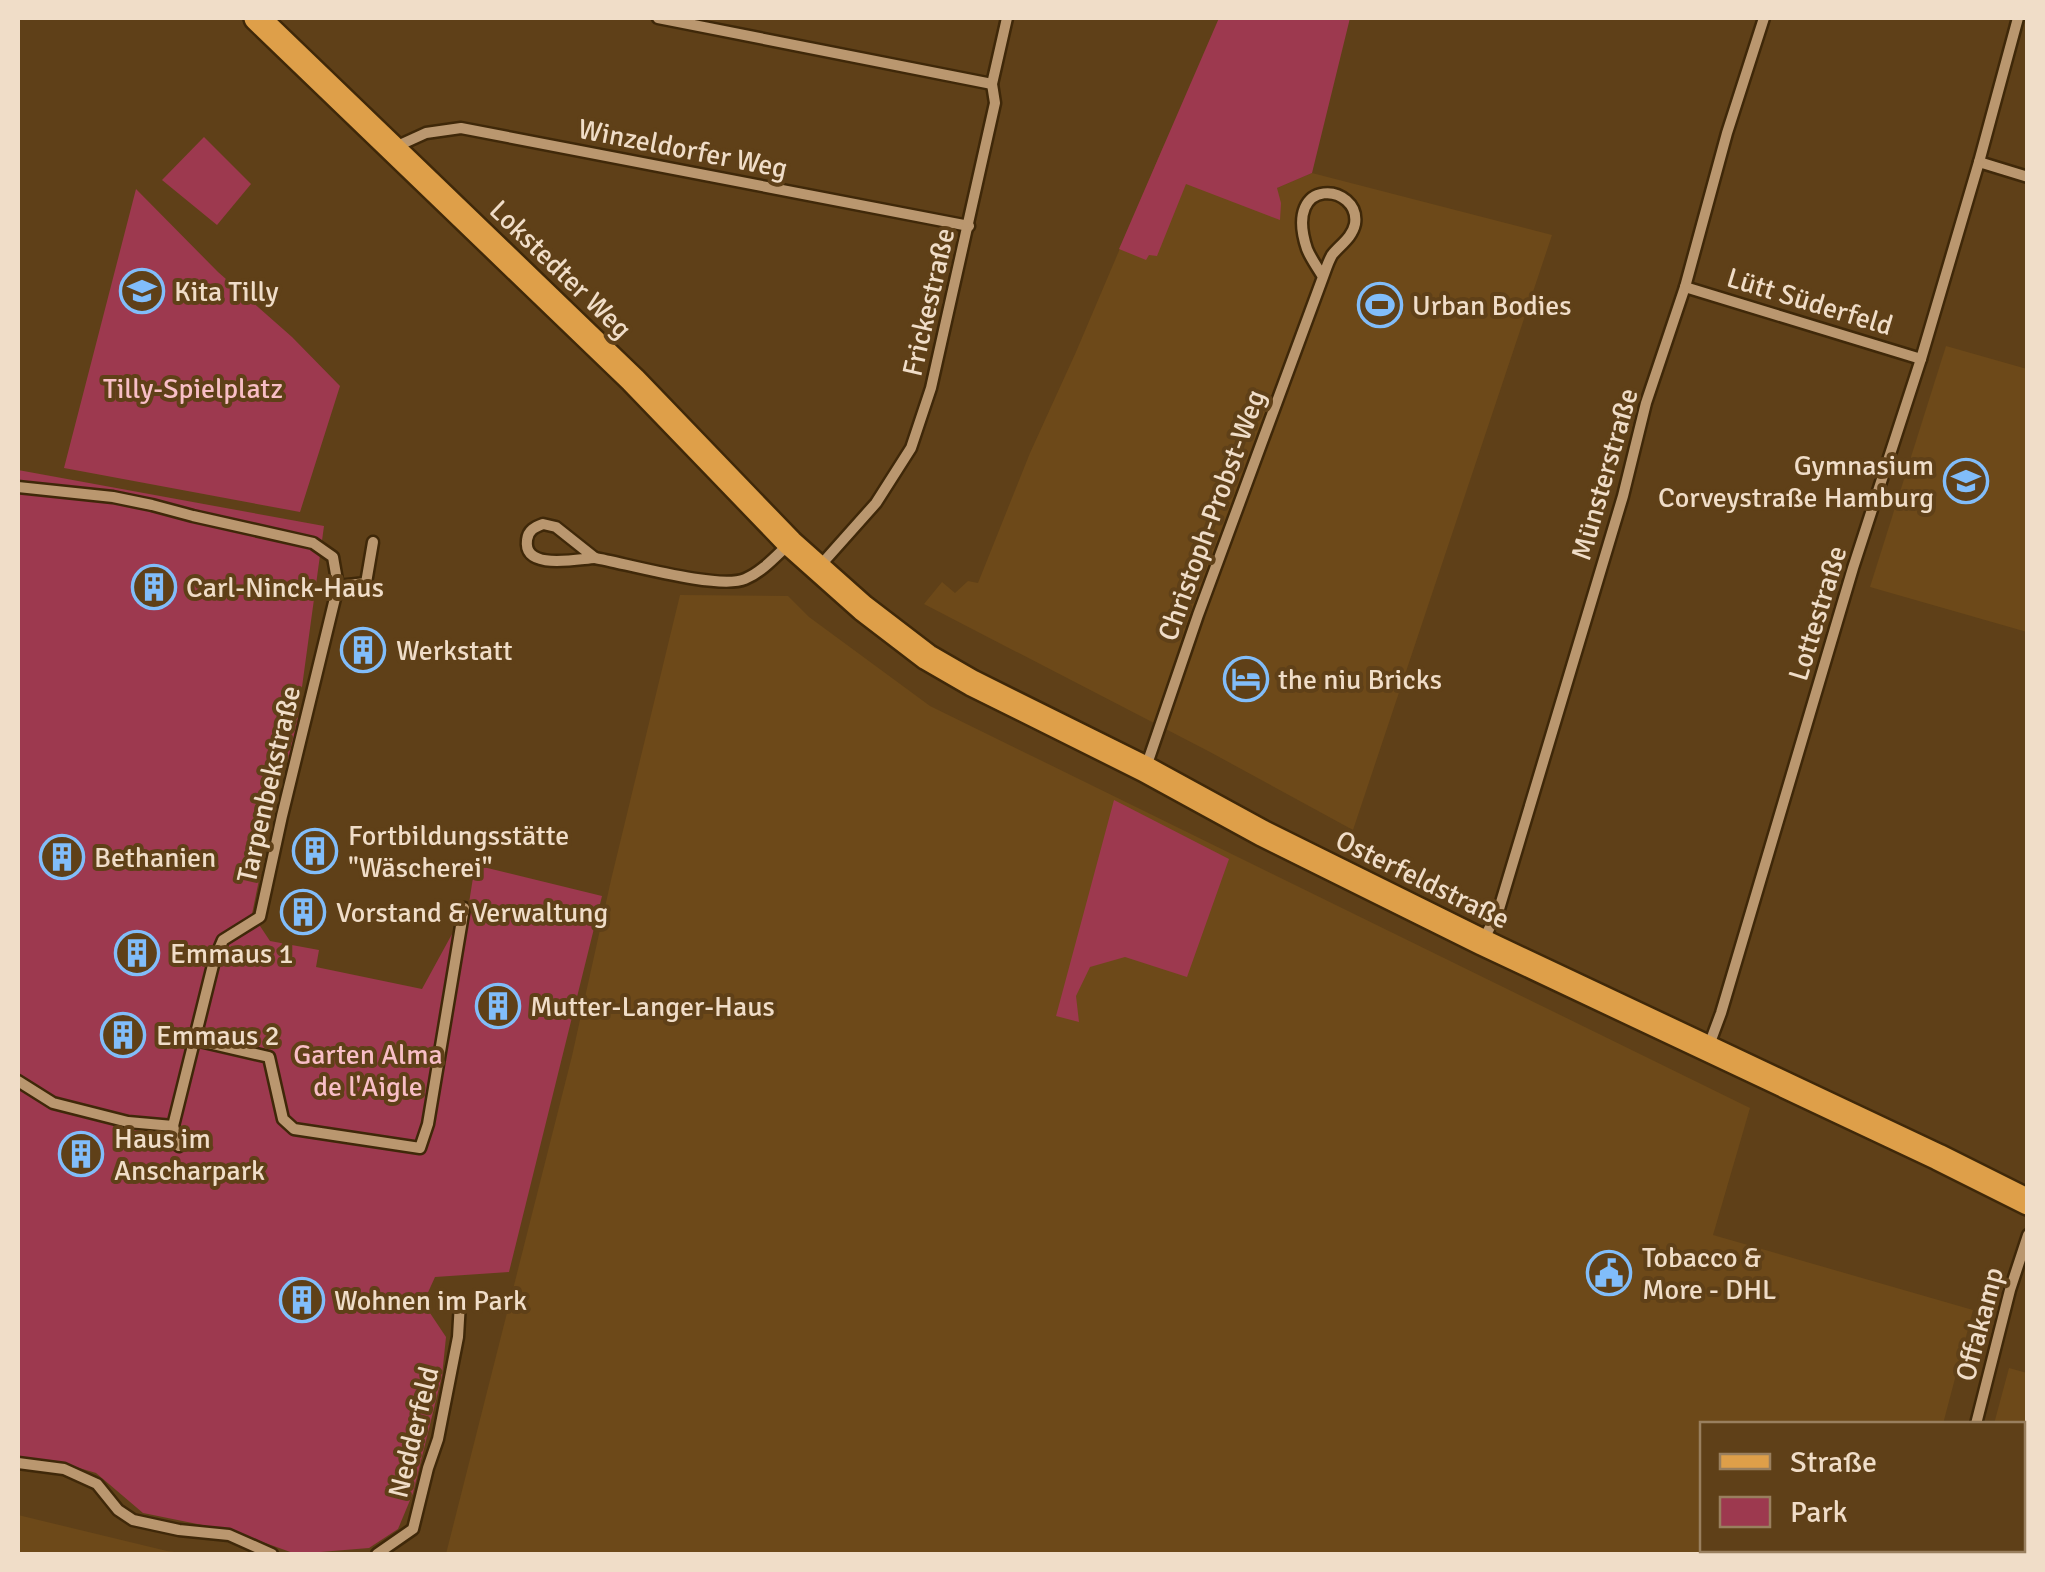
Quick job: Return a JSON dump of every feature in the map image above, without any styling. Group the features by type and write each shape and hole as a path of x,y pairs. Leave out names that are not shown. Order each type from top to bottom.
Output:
{"main road":[{"name":"Lokstedter Weg","path":"257,18 633,380 790,543 818,567"},
{"name":"Osterfeldstraße","path":"818,567 904,642 938,664 1482,942 2028,1202"}],"street":[{"path":"658,18 992,84"},
{"name":"Frickestraße","path":"818,567 876,503 911,448 931,388 969,226 996,103 992,84 1007,18"},
{"name":"Münsterstraße","path":"1482,942 1499,909 1623,496 1646,404 1686,287 1764,18"},
{"name":"Lottestraße","path":"1708,1049 1853,568 1921,358 2018,18"},
{"name":"Winzeldorfer Weg","path":"392,148 426,133 461,128 969,226"},
{"path":"1979,162 2028,176"},
{"name":"Christoph-Probst-Weg","path":"1145,769 1204,597 1323,277 1330,258 1354,226 1355,214 1348,202 1336,194 1314,197 1306,202 1302,215 1308,251 1323,277"},
{"name":"Lütt Süderfeld","path":"1686,287 1921,358"},
{"path":"18,487 113,497 313,543 333,556 338,586 366,582 374,542"},
{"path":"595,558 550,524 536,526 527,537 528,551 542,561 595,558 702,580 731,582 759,571 790,543"},
{"name":"Tarpenbekstraße","path":"173,1126 222,940 260,917 338,586"},
{"path":"195,1040 270,1056 283,1119 294,1129 420,1148 428,1124 464,908"},
{"path":"18,1081 53,1103 128,1122 173,1126 179,1146"},
{"name":"Offakamp","path":"1977,1422 2028,1234"},
{"name":"Nedderfeld","path":"377,1554 413,1529 438,1439 458,1336 460,1302"},
{"path":"18,1463 64,1469 96,1484 118,1510 133,1520 228,1536 272,1554"}],"shaded area":[{"path":"1164,145 1277,188 1312,173 1552,235 1353,830 924,604 942,582 955,593 968,581 978,583"},
{"name":"Gymnasium Corveystraße Hamburg","path":"1946,346 2027,369 2027,632 1870,587"},
{"path":"680,595 788,596 809,617 930,706 1750,1108 1713,1235 1973,1310 1944,1422 1700,1422 1700,1552 1909,1554 446,1554 572,1056"},
{"path":"2009,1368 2027,1373 2027,1554 1960,1554 2025,1552 2025,1422 1995,1422"},
{"path":"18,1515 167,1551 190,1554 18,1554"}],"green space":[{"path":"1219,18 1350,18 1312,173 1277,188 1280,220 1186,184 1157,256 1149,255 1146,260 1119,249"},
{"path":"204,137 251,184 217,225 162,180"},
{"name":"Tilly-Spielplatz","path":"136,189 340,386 300,512 64,468"},
{"name":"Garten Alma de l'Aigle","path":"18,470 324,526 292,760 283,762 252,914 270,941 319,950 316,967 422,989 469,903 475,865 602,896 509,1272 435,1277 425,1299 446,1337 442,1376 413,1493 398,1529 369,1548 296,1554 232,1531 143,1513 96,1473 18,1456"},
{"path":"1114,800 1229,859 1187,977 1125,957 1090,967 1076,996 1079,1022 1056,1016"}],"place":[{"name":"Kita Tilly","path":"142,291"},
{"name":"Urban Bodies","path":"1380,305"},
{"name":"Gymnasium Corveystraße Hamburg","path":"1966,481"},
{"name":"Carl-Ninck-Haus","path":"154,587"},
{"name":"Werkstatt","path":"363,650"},
{"name":"the niu Bricks","path":"1246,679"},
{"name":"Fortbildungsstätte \"Wäscherei\"","path":"315,851"},
{"name":"Bethanien","path":"62,857"},
{"name":"Vorstand & Verwaltung","path":"303,912"},
{"name":"Emmaus 1","path":"137,953"},
{"name":"Mutter-Langer-Haus","path":"498,1006"},
{"name":"Emmaus 2","path":"123,1035"},
{"name":"Haus im Anscharpark","path":"81,1154"},
{"name":"Tobacco & More - DHL","path":"1609,1273"},
{"name":"Wohnen im Park","path":"302,1300"}]}
